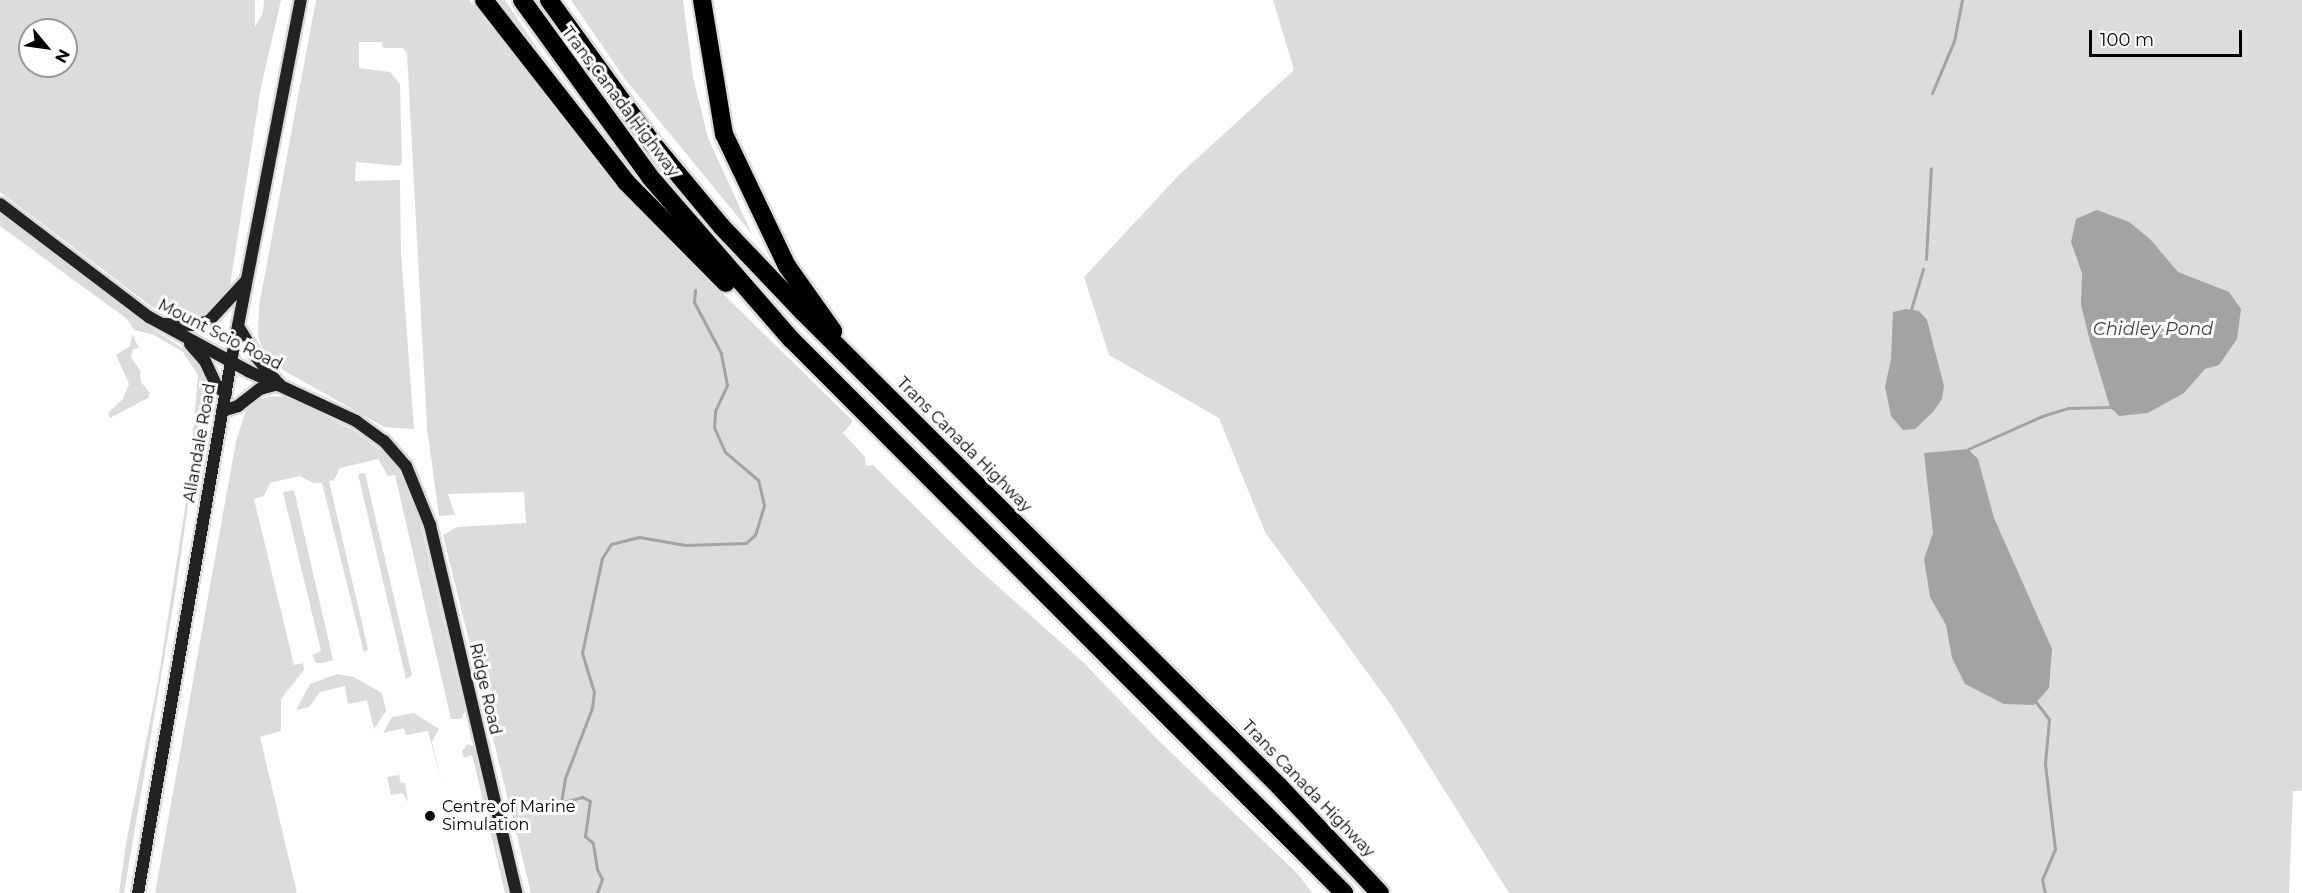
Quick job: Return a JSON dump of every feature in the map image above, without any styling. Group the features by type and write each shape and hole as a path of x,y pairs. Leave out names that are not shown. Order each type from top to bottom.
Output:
{"highway":[{"path":"484,0 626,182 781,337 791,339"},
{"name":"Trans Canada Highway","path":"522,0 650,177 791,339 1344,893"},
{"name":"Trans Canada Highway","path":"549,0 653,144 721,226 851,360 1279,786 1380,893"},
{"path":"702,0 724,135 787,266 851,360"}],"main road":[{"name":"Allandale Road","path":"138,893 222,411 301,0"},
{"name":"Mount Scio Road","path":"0,204 124,300 161,324 231,362 372,432 406,466 419,493"},
{"path":"161,324 186,326 208,321 247,280"},
{"path":"222,411 238,406 260,389 279,384 257,358 238,326"},
{"path":"186,338 206,361 217,387 226,393"},
{"name":"Ridge Road","path":"419,493 430,525 516,893"}],"shaded area":[{"path":"0,0 255,0 255,27 263,13 264,0 281,0 261,87 230,286 226,297 209,315 182,320 152,307 0,192"},
{"path":"316,0 469,0 624,197 853,421 843,433 865,457 866,466 873,465 974,565 1083,662 1160,742 1299,875 1312,893 531,893 443,535 457,527 526,523 524,492 448,494 455,515 439,516 427,428 407,53 403,48 383,48 382,42 359,42 359,68 390,72 400,84 402,163 399,166 356,162 355,181 400,180 401,253 414,429 384,427 283,370 265,356 258,336 259,306"},
{"path":"491,0 505,0 548,65 635,179 599,143"},
{"path":"571,0 683,0 693,77 708,138 752,234 625,79"},
{"path":"1273,0 2302,0 2302,791 2293,791 2289,893 1509,893 1391,705 1265,532 1219,418 1109,355 1084,277 1179,175 1294,70"},
{"path":"0,212 132,315 191,354 206,380 176,589 124,893 119,893 126,843 158,681 188,489 198,375 183,352 154,335 134,330 127,319 0,226"},
{"path":"132,334 139,348 133,349 131,357 140,371 141,382 150,393 148,398 110,418 108,413 123,399 129,384 116,355 130,346"},
{"path":"270,396 287,397 353,430 385,454 403,477 417,509 465,711 461,719 451,719 395,475 388,476 378,459 340,468 334,480 329,481 368,649 364,653 322,483 313,483 300,476 270,483 264,496 254,499 294,665 303,663 304,670 281,699 281,731 260,737 297,893 155,893 236,441 246,410 253,403"},
{"path":"365,473 412,675 406,679 358,474"},
{"path":"294,490 333,660 323,663 316,663 312,655 321,651 283,492"},
{"path":"337,674 354,677 382,693 386,711 374,729 367,700 348,704 345,686 320,692 309,707 296,710 310,684"},
{"path":"414,713 439,729 432,742 442,784 428,731 406,735 404,728 383,733 392,717"},
{"path":"468,744 475,747 499,859 511,893 505,893 473,758 471,755 464,758 462,751"},
{"path":"399,775 401,783 405,783 408,802 403,793 391,795 387,777"}],"water":[{"name":"Chidley Pond","path":"2097,210 2129,222 2150,239 2178,272 2229,292 2241,309 2237,339 2219,365 2205,369 2184,393 2148,413 2119,416 2110,407 2090,341 2081,305 2082,273 2071,242 2076,219"},
{"path":"1906,309 1919,311 1927,320 1944,386 1942,399 1933,412 1915,429 1903,430 1891,416 1885,387 1891,359 1893,312"},
{"path":"1968,449 1978,459 1994,518 2052,649 2049,688 2034,705 2004,704 1965,684 1952,658 1946,625 1930,597 1924,559 1933,533 1924,453"}],"waterway":[{"path":"1932,93 1954,41 1962,0"},
{"path":"1926,259 1931,168"},
{"path":"1910,313 1923,269"},
{"path":"597,893 602,879 597,869 593,843 585,836 590,801 582,797 561,803 565,778 592,708 594,692 582,653 602,558 611,544 639,537 685,545 746,543 755,535 764,505 758,480 725,452 714,427 715,411 727,385 721,353 694,302 695,290"},
{"path":"1968,449 2042,416 2068,408 2110,407"},
{"path":"2036,702 2049,719 2045,764 2055,849 2042,879 2045,893"}],"place":[{"name":"Centre of Marine Simulation","path":"430,816"}]}
